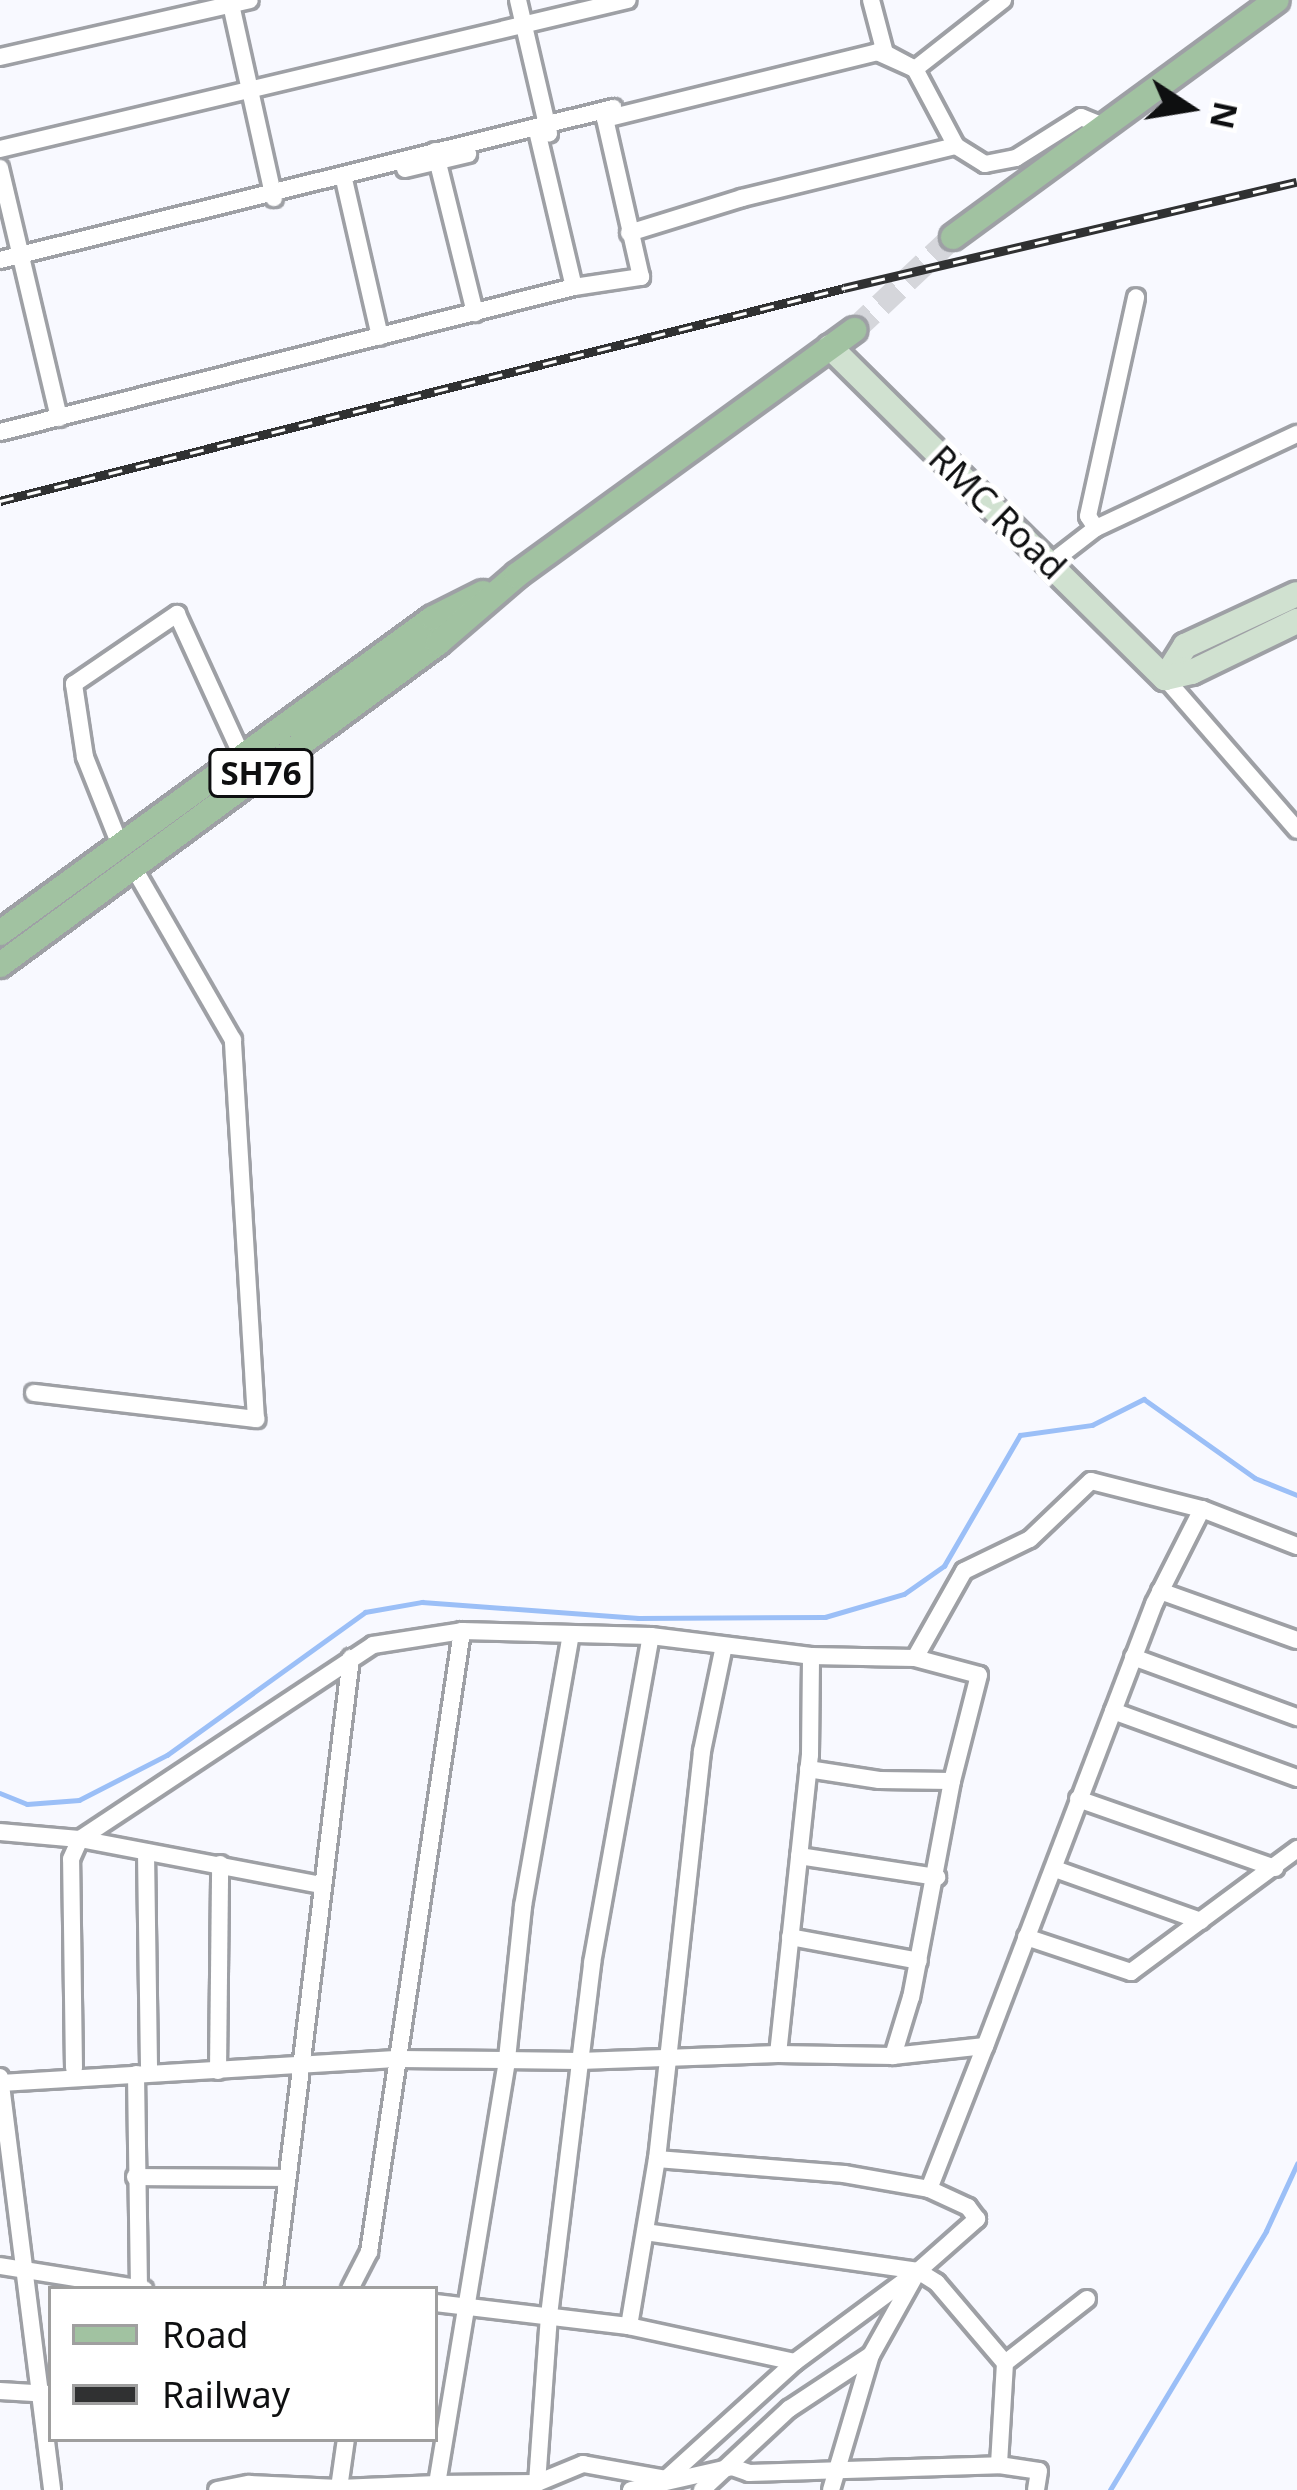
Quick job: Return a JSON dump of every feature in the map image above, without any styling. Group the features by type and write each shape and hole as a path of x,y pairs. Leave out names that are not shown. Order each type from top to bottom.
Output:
{"main road":[{"path":"953,237 1249,8 1277,0"},
{"name":"SH76","path":"0,965 136,849 438,643 517,575 854,330"},
{"path":"0,933 136,849 241,754 433,617 517,575"}],"street":[{"path":"518,0 574,287"},
{"path":"0,149 628,0"},
{"path":"871,0 885,52 914,69 956,146 985,164 1016,158 1081,117 1101,125"},
{"path":"914,69 1003,0"},
{"path":"0,57 237,1 250,90 274,197"},
{"path":"12,262 545,131 881,40"},
{"path":"604,115 877,52 914,69"},
{"path":"0,433 574,287 640,277 604,115"},
{"path":"629,233 742,198 956,146"},
{"path":"436,156 476,313"},
{"path":"1,178 12,262"},
{"path":"344,180 380,337"},
{"path":"0,206 59,418"},
{"path":"1096,528 1088,516 1136,297"},
{"name":"RMC Road","path":"830,347 1165,678"},
{"path":"1052,562 1096,528 1297,434"},
{"path":"1165,678 1185,646 1297,594"},
{"path":"34,1393 256,1419 233,1040 85,757 74,684 177,614 241,754"},
{"path":"1165,678 1192,672 1297,621"},
{"path":"1165,678 1297,830"},
{"path":"915,1658 964,1571 1030,1539 1091,1480 1202,1509 1297,1546"},
{"path":"929,2189 1133,1657 1202,1509"},
{"path":"1160,1591 1297,1640"},
{"path":"352,2286 369,2252 462,1631"},
{"path":"74,2068 70,1859 80,1839 373,1645 462,1631 651,1636 811,1656 915,1658 979,1675 952,1780 919,1961 893,2056"},
{"path":"437,2484 507,2059 523,1906 571,1635"},
{"path":"537,2483 549,2315 579,2061 607,1860 632,1756 651,1636"},
{"path":"629,2326 657,2158 702,1751 724,1646"},
{"path":"778,2054 808,1769 811,1656"},
{"path":"1133,1657 1297,1718"},
{"path":"274,2286 351,1658"},
{"path":"1113,1711 1297,1778"},
{"path":"808,1769 879,1780 952,1780"},
{"path":"1078,1799 1275,1868"},
{"path":"0,1832 80,1839 322,1885"},
{"path":"1026,1937 1131,1972 1297,1849"},
{"path":"142,2286 135,2177 146,1852"},
{"path":"800,1856 937,1877"},
{"path":"218,2071 220,1864"},
{"path":"1055,1869 1201,1921"},
{"path":"790,1937 919,1961"},
{"path":"48,2426 1,2091 142,2070 300,2068 399,2059 893,2056 985,2046"},
{"path":"657,2158 826,2172 929,2189 968,2206 976,2219 918,2271 795,2362 666,2479"},
{"path":"135,2177 287,2178"},
{"path":"645,2233 918,2271 938,2283 1005,2363 999,2465"},
{"path":"0,2266 122,2286"},
{"path":"831,2490 871,2355 918,2271"},
{"path":"1005,2363 1087,2299"},
{"path":"438,2302 629,2326 795,2362"},
{"path":"702,2490 733,2467 741,2452 788,2409 871,2355"},
{"path":"0,2391 46,2394"},
{"path":"49,2442 52,2490"},
{"path":"339,2488 346,2442"},
{"path":"217,2490 537,2483 583,2464 666,2479"},
{"path":"631,2490 733,2467 749,2473 945,2471 999,2465 1039,2471 1036,2490"},
{"path":"942,2490 945,2471"}],"waterway":[{"path":"0,1793 27,1804 79,1800 167,1755 365,1612 422,1602 638,1618 825,1617 904,1594 944,1566 1020,1435 1092,1425 1144,1399 1255,1478 1297,1495"},
{"path":"1110,2490 1266,2231 1297,2164"}],"tunnel":[{"path":"854,330 953,237"}],"railway":[{"path":"0,501 844,288 1297,182"}]}
